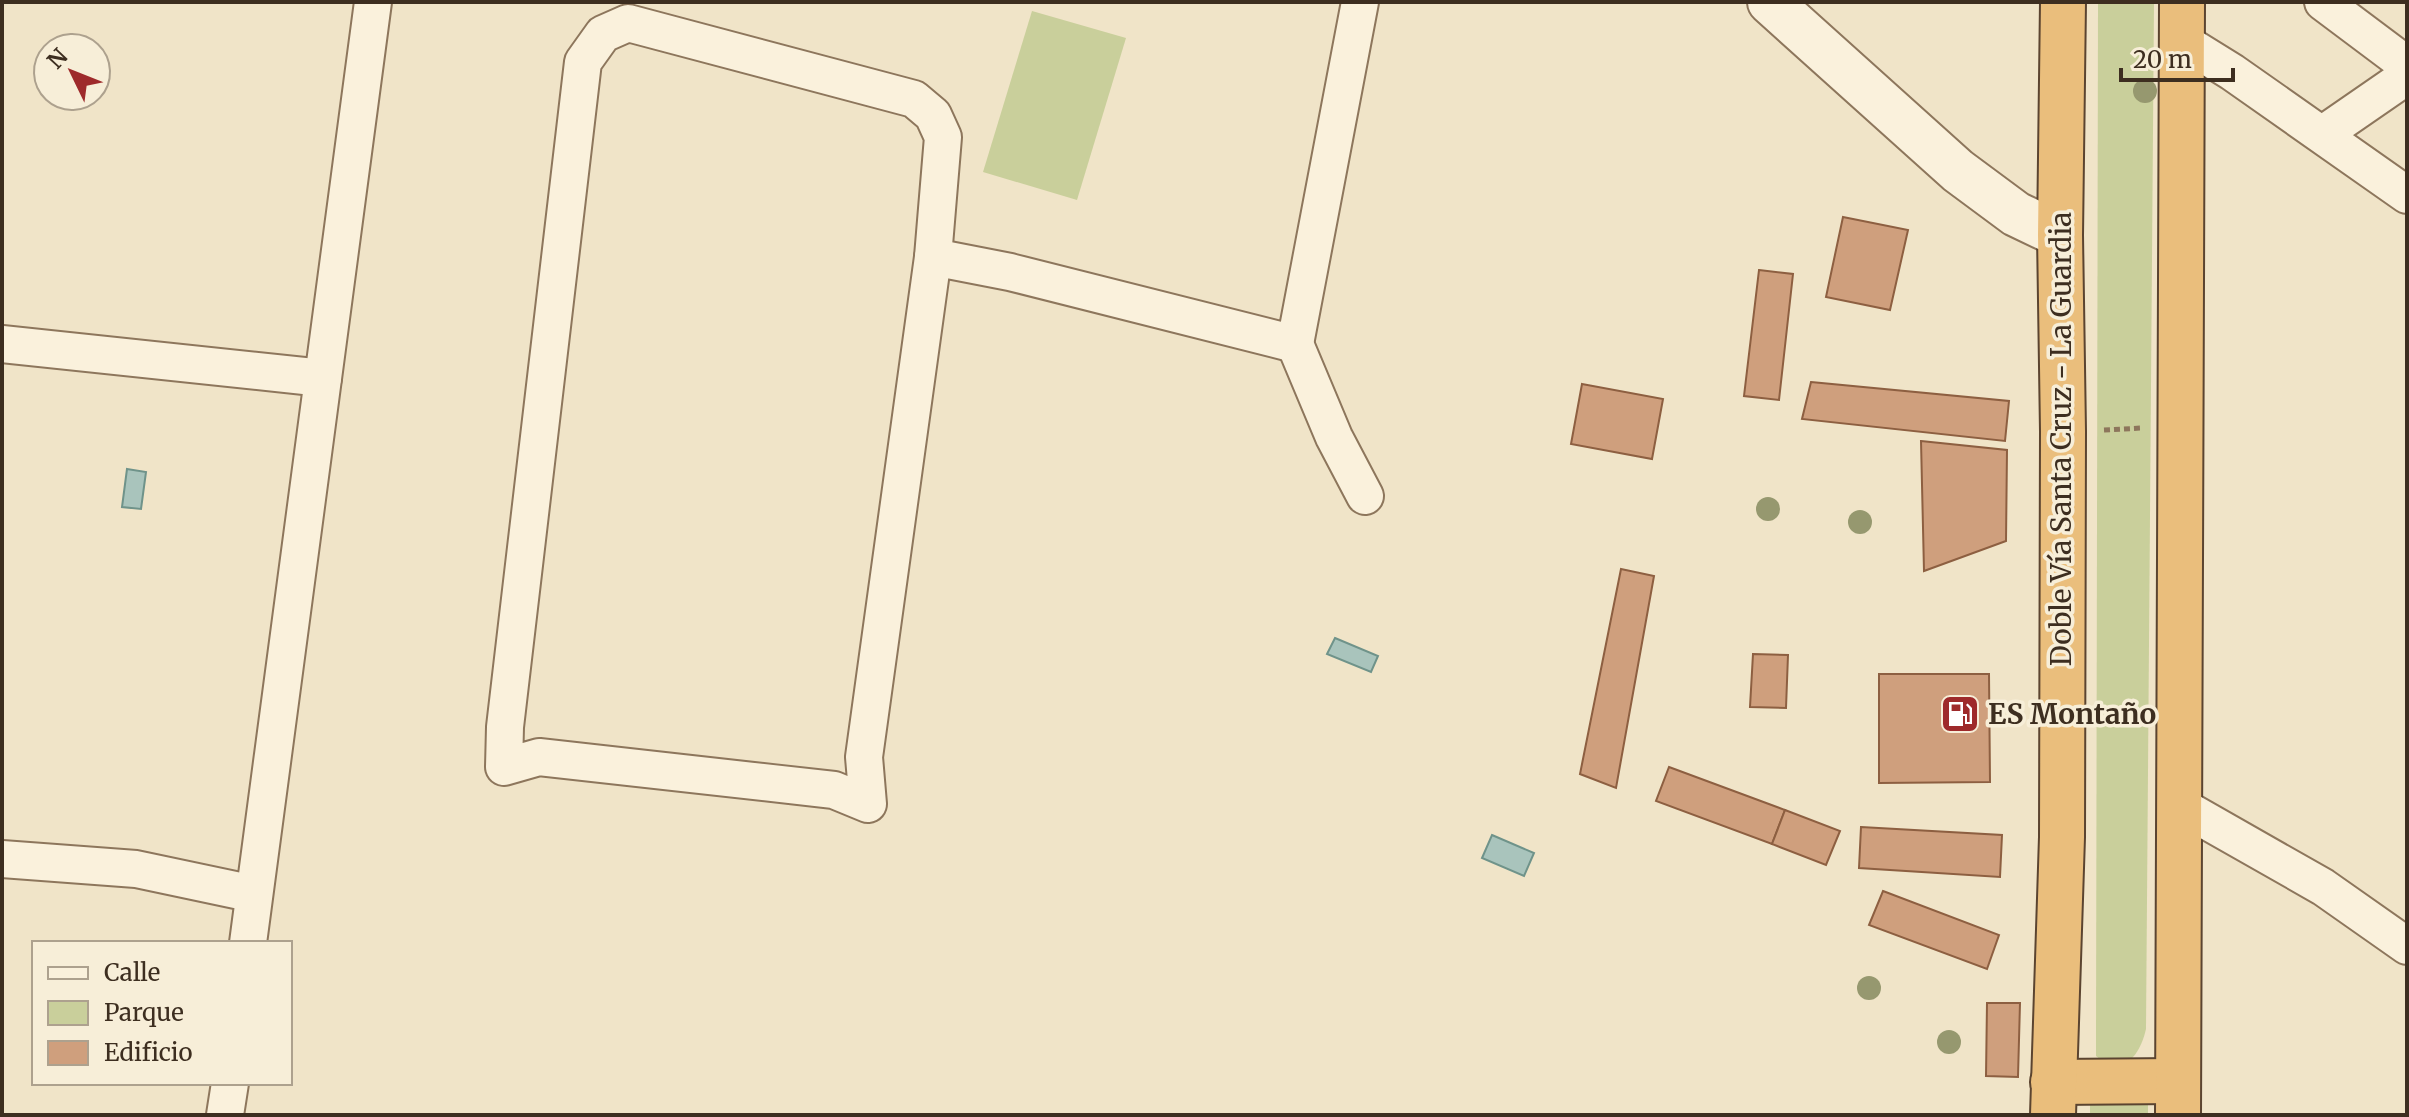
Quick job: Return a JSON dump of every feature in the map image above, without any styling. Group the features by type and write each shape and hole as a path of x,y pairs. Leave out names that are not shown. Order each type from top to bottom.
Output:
{"highway":[{"name":"Doble Vía Santa Cruz - La Guardia","path":"2053,1099 2062,837 2060,235 2063,2"},
{"path":"2053,1099 2178,1098 2182,22"}],"street":[{"path":"248,941 373,2"},
{"path":"1360,2 1295,344 1334,437 1365,496"},
{"path":"1770,2 1958,171 2016,214 2060,235"},
{"path":"2323,2 2407,65"},
{"path":"2182,22 2232,72 2407,195"},
{"path":"628,23 914,99 933,115 943,137 933,257 864,757 868,804 834,790 539,757 504,767 505,727 583,62 603,34 628,23"},
{"path":"2323,134 2407,76"},
{"path":"933,257 1010,272 1295,344"},
{"path":"2,344 323,378"},
{"path":"2177,804 2323,887 2407,946"},
{"path":"2,859 136,869 254,894"},
{"path":"225,1115 230,1085"}],"path":[{"path":"2095,430 2152,428"}],"green space":[{"path":"2098,2 2154,2 2146,1029 2135,1055 2123,1064 2115,1065 2096,1056"},
{"path":"1032,11 1126,38 1077,200 983,172"},
{"path":"2148,1104 2148,1115 2090,1115 2090,1105"}],"water":[{"path":"127,469 146,472 141,509 122,507"},
{"path":"1335,638 1378,656 1371,672 1327,654"},
{"path":"1492,835 1534,853 1524,876 1482,858"}],"building":[{"path":"1843,217 1908,230 1890,310 1826,297"},
{"path":"1759,270 1793,274 1779,400 1744,396"},
{"path":"1811,382 2009,401 2005,441 1802,419"},
{"path":"1582,384 1663,399 1652,459 1571,444"},
{"path":"1921,441 2007,450 2006,541 1924,571"},
{"path":"1621,569 1654,576 1616,788 1580,774"},
{"path":"1753,654 1788,655 1786,708 1750,707"},
{"path":"1879,674 1989,674 1990,782 1879,783"},
{"path":"1669,767 1785,810 1772,844 1656,801"},
{"path":"1785,810 1840,831 1826,865 1772,844"},
{"path":"1861,827 2002,835 2000,877 1859,868"},
{"path":"1883,891 1999,935 1987,969 1869,925"},
{"path":"1987,1003 2020,1003 2018,1077 1986,1076"}],"place":[{"name":"ES Montaño","path":"1960,714"}]}
